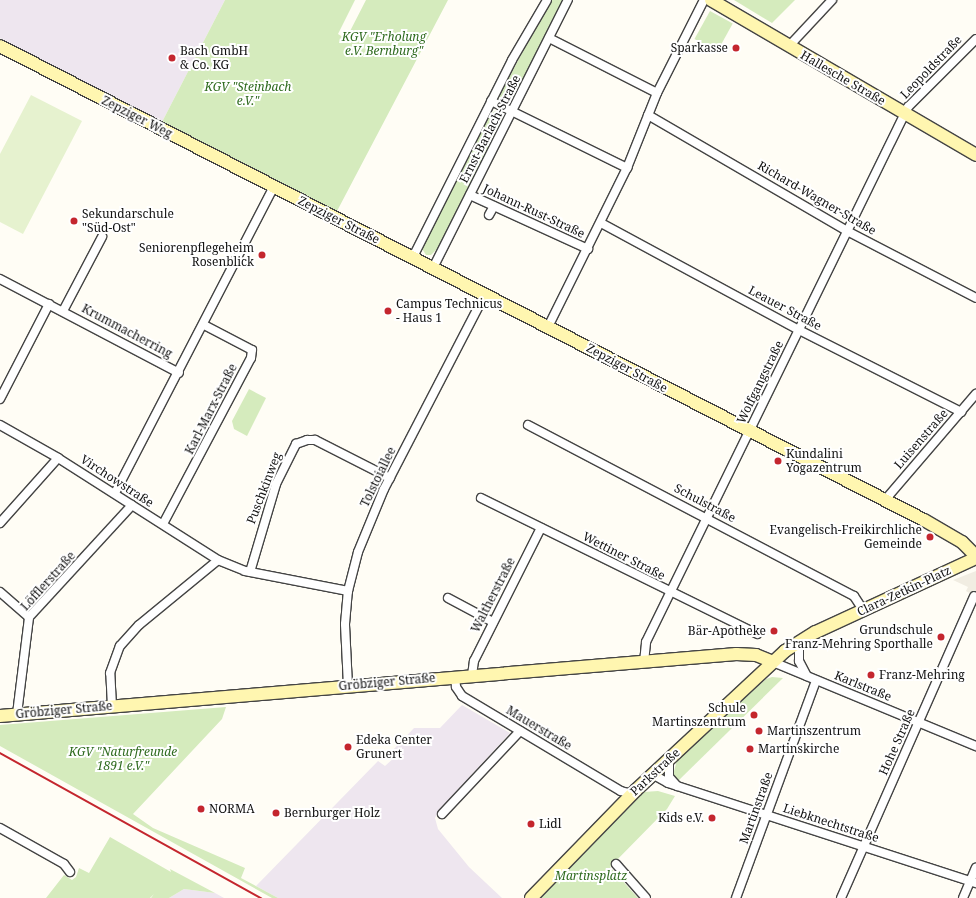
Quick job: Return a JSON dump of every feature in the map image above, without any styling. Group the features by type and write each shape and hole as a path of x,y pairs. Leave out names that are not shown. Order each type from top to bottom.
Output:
{"main road":[{"name":"Hallesche Straße","path":"711,0 976,155"},
{"name":"Zepziger Weg","path":"0,46 274,186"},
{"name":"Zepziger Straße","path":"274,186 485,294 607,360 885,500 962,542 976,557"},
{"name":"Clara-Zetkin-Platz","path":"773,662 799,641 976,557"},
{"name":"Gröbziger Straße","path":"0,716 455,676 745,654 773,662"},
{"name":"Parkstraße","path":"531,898 622,804 626,793 652,774 669,759 773,662"},
{"name":"Parkstraße","path":"526,898 538,885 542,886"}],"street":[{"name":"Ernst-Barlach-Straße","path":"413,257 491,101 547,0"},
{"name":"Ernst-Barlach-Straße","path":"433,268 568,0"},
{"name":"Johann-Rust-Straße","path":"548,327 601,223 627,168 657,93 704,0"},
{"path":"789,46 832,0"},
{"path":"549,38 657,93"},
{"name":"Leopoldstraße","path":"905,114 912,103 976,39"},
{"path":"491,101 627,168"},
{"name":"Wolfgangstraße","path":"644,662 646,642 905,114"},
{"name":"Richard-Wagner-Straße","path":"648,115 847,231 976,298"},
{"path":"115,493 204,325 274,186"},
{"name":"Johann-Rust-Straße","path":"470,195 588,249"},
{"path":"489,215 494,206"},
{"name":"Leauer Straße","path":"601,223 799,330 961,412"},
{"name":"Krummacherring","path":"63,311 102,237"},
{"name":"Krummacherring","path":"0,279 179,373"},
{"name":"Tolstoiallee","path":"348,686 345,624 348,591 358,552 390,478 485,294"},
{"path":"0,399 49,304"},
{"name":"Karl-Marx-Straße","path":"163,524 251,358 252,350 204,325"},
{"name":"Luisenstraße","path":"885,500 976,394"},
{"name":"Virchowstraße","path":"0,425 115,493 218,560 250,572 348,591"},
{"name":"Schulstraße","path":"528,425 708,518 854,596 863,610"},
{"name":"Puschkinweg","path":"250,572 276,484 296,444 306,440 315,440 390,478"},
{"path":"0,523 58,458"},
{"name":"Wettiner Straße","path":"481,498 671,593 757,634"},
{"name":"Löfflerstraße","path":"17,714 24,647 29,617 132,505"},
{"name":"Waltherstraße","path":"472,675 474,661 541,528"},
{"path":"112,706 110,672 120,646 139,625 218,560"},
{"path":"0,592 29,617"},
{"name":"Hohe Straße","path":"841,898 974,596"},
{"path":"448,598 493,622"},
{"path":"799,641 799,661 807,676"},
{"name":"Karlstraße","path":"773,662 976,746"},
{"name":"Mauerstraße","path":"455,676 456,687 462,696 626,793"},
{"name":"Martinstraße","path":"736,898 816,680"},
{"path":"442,814 520,730"},
{"path":"669,759 669,777 678,786"},
{"name":"Liebknechtstraße","path":"652,774 660,780 973,882"},
{"path":"0,828 64,864 70,872"},
{"path":"616,864 646,898"},
{"path":"963,898 973,882 976,868"}],"shaded area":[{"path":"0,0 225,0 162,122 0,38"},
{"path":"976,571 976,594 974,596 966,591 968,587 953,580"},
{"path":"462,705 510,733 439,810 435,818 438,829 469,867 502,898 278,898 256,886 378,761 385,766 396,756 392,751 414,728 440,728"},
{"path":"184,889 215,893 224,898 169,898"}],"green space":[{"path":"225,0 355,0 338,34 346,39 366,0 448,0 336,213 162,122"},
{"path":"550,0 565,0 516,94 511,101 501,103 498,98"},
{"path":"734,0 795,0 772,23"},
{"path":"710,11 733,24 717,52 694,39"},
{"path":"31,95 82,121 23,234 0,222 0,154"},
{"path":"495,111 503,113 504,118 440,246 431,255 426,255 421,247 488,116"},
{"path":"249,389 266,398 247,436 234,429 232,421"},
{"path":"772,677 783,678 678,781 673,775 677,760 766,679"},
{"name":"KGV \"Naturfreunde 1891 e.V.\"","path":"226,707 222,719 133,814 153,828 245,868 241,878 278,898 272,898 0,746 0,725"},
{"name":"Martinsplatz","path":"658,791 675,796 667,809 610,867 638,898 541,898 644,792"},
{"path":"110,837 171,872 170,869 215,893 184,889 169,898 151,898 154,894 150,898 46,898 64,875 72,880 76,877 79,868 89,873"}],"railway":[{"path":"0,753 261,898"}],"place":[{"name":"Sparkasse","path":"736,48"},
{"name":"Bach GmbH & Co. KG","path":"172,58"},
{"name":"Sekundarschule \"Süd-Ost\"","path":"74,221"},
{"name":"Seniorenpflegeheim Rosenblick","path":"262,255"},
{"name":"Campus Technicus - Haus 1","path":"388,311"},
{"name":"Kundalini Yogazentrum","path":"778,461"},
{"name":"Evangelisch-Freikirchliche Gemeinde","path":"930,537"},
{"name":"Bär-Apotheke","path":"774,631"},
{"name":"Grundschule Franz-Mehring Sporthalle","path":"941,637"},
{"name":"Franz-Mehring","path":"871,675"},
{"name":"Schule Martinszentrum","path":"754,715"},
{"name":"Martinszentrum","path":"759,731"},
{"name":"Edeka Center Grunert","path":"348,747"},
{"name":"Martinskirche","path":"750,749"},
{"name":"NORMA","path":"201,809"},
{"name":"Bernburger Holz","path":"276,813"},
{"name":"Kids e.V.","path":"712,818"},
{"name":"Lidl","path":"531,824"}],"park label":[{"name":"KGV \"Erholung e.V. Bernburg\"","path":"384,44"},
{"name":"KGV \"Steinbach e.V.\"","path":"248,94"}]}
